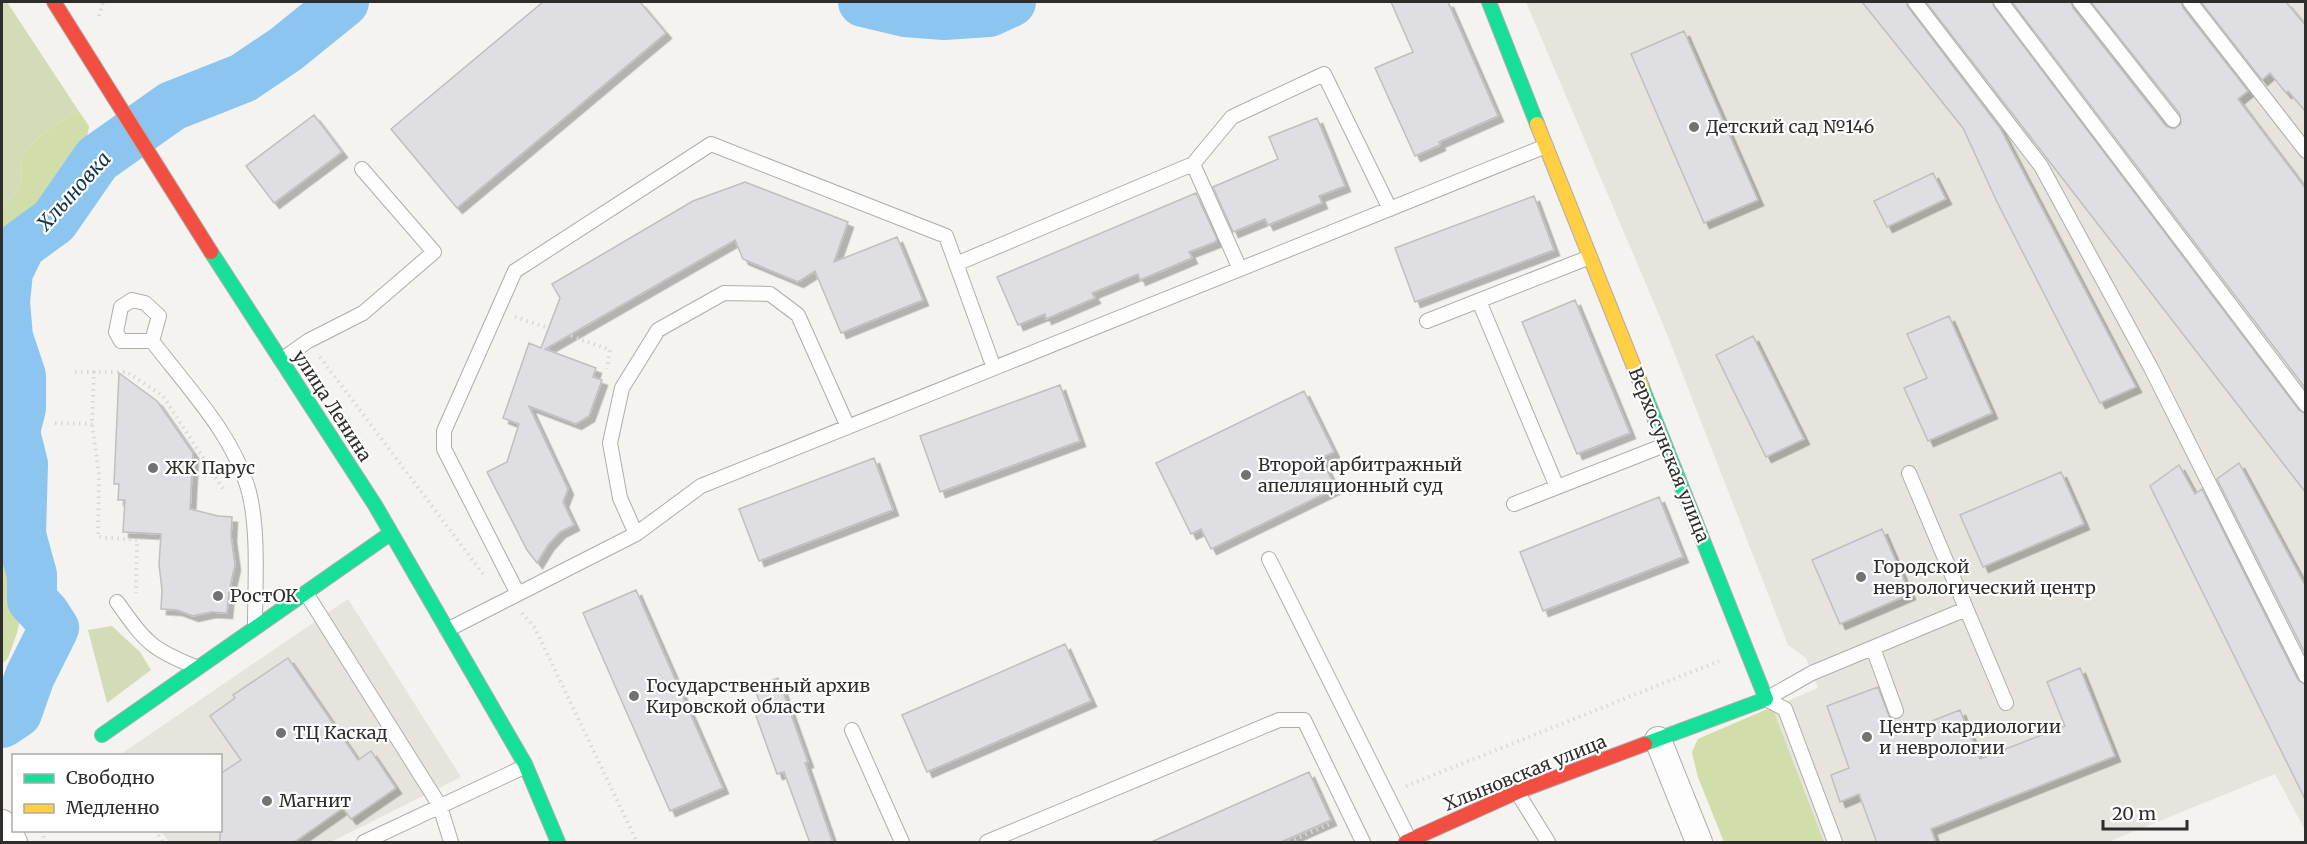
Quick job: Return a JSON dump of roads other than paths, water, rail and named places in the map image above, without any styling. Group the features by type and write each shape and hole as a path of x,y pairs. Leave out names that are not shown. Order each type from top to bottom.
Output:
{"street":[{"name":"улица Ленина","path":"54,2 164,180 391,533 526,766 558,843"},
{"name":"Верхосунская улица","path":"1490,2 1766,699"},
{"path":"102,735 391,533"},
{"path":"1699,843 1658,740 1766,699"},
{"name":"Хлыновская улица","path":"1408,842 1517,792 1658,740"},
{"path":"2,823 14,843"}],"lane":[{"path":"1915,2 2041,166 2151,368 2306,676"},
{"path":"2001,2 2306,405"},
{"path":"2080,2 2173,120"},
{"path":"2190,2 2306,151"},
{"path":"956,264 1193,164 1232,117 1324,74 1390,209"},
{"path":"514,596 444,449 444,431 515,271 711,144 946,236 994,368"},
{"path":"447,630 636,534 701,486 1546,146"},
{"path":"1193,164 1240,269"},
{"path":"281,360 308,341 363,313 434,252 362,169"},
{"path":"1427,321 1591,257"},
{"path":"636,534 620,498 610,443 622,388 658,330 724,293 770,294 798,315 848,427"},
{"path":"1479,301 1557,487"},
{"path":"152,341 226,441 249,492 254,545 255,628"},
{"path":"1514,504 1665,445"},
{"path":"1909,473 2006,703"},
{"path":"1269,559 1408,842"},
{"path":"306,593 440,806 451,843"},
{"path":"117,602 141,636 153,647 165,655 198,668"},
{"path":"1766,699 1812,673 1966,609"},
{"path":"1873,648 1896,711"},
{"path":"1766,699 1785,709 1835,843"},
{"path":"987,843 1279,720 1304,720 1363,843"},
{"path":"852,730 902,843"},
{"path":"364,843 526,766"},
{"path":"1517,792 1548,843"}],"waterway":[{"name":"Хлыновка","path":"2,723 17,713 30,676 54,628 32,600 32,575 21,535 23,464 15,432 21,408 21,376 8,337 5,302 8,272 21,245 54,221 97,159 172,106 243,78 286,49 344,2"},
{"name":"Хлыновка","path":"863,2 905,12 944,15 989,12 1011,2"}],"place":[{"name":"Детский сад №146","path":"1694,127"},
{"name":"ЖК Парус","path":"153,468"},
{"name":"Второй арбитражный апелляционный суд","path":"1246,475"},
{"name":"Городской неврологический центр","path":"1861,577"},
{"name":"РостОК","path":"218,596"},
{"name":"Государственный архив Кировской области","path":"634,696"},
{"name":"ТЦ Каскад","path":"281,733"},
{"name":"Центр кардиологии и неврологии","path":"1867,737"},
{"name":"Магнит","path":"267,801"}]}
